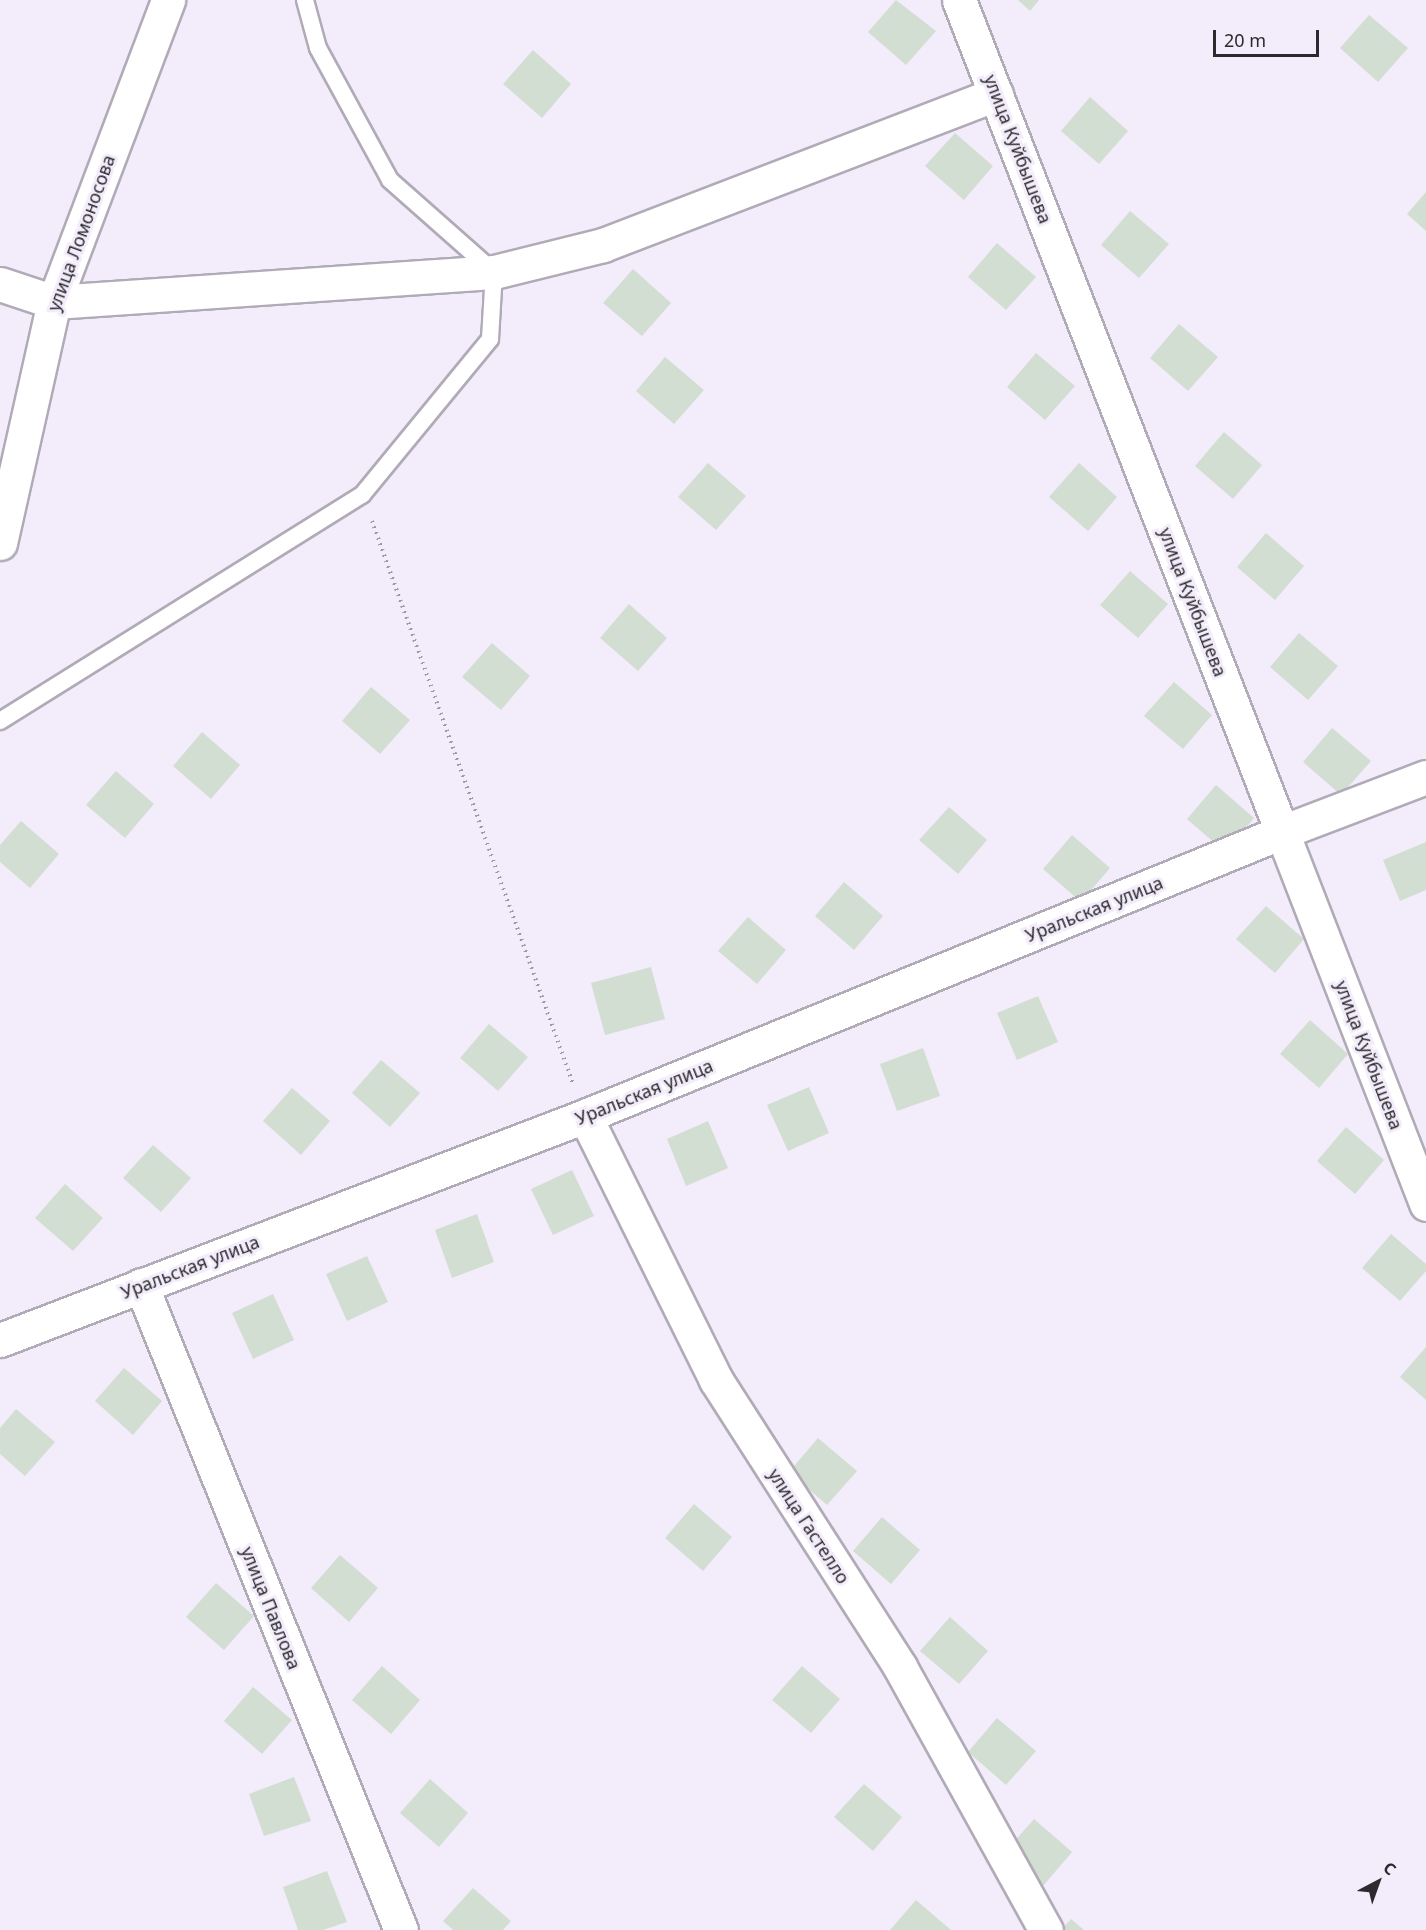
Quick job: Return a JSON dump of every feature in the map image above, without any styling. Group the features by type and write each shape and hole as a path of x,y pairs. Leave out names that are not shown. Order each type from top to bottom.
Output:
{"street":[{"name":"улица Ломоносова","path":"0,543 54,302 168,0"},
{"name":"улица Куйбышева","path":"959,0 1426,1204"},
{"path":"0,284 54,302 494,272 603,245 996,94"},
{"name":"Уральская улица","path":"0,1340 585,1116 1282,832 1426,777"},
{"name":"улица Гастелло","path":"585,1116 716,1380 900,1667 1046,1930"},
{"name":"улица Павлова","path":"141,1285 401,1930"}],"lane":[{"path":"0,721 362,495 490,339 494,272 390,180 318,48 305,0"}],"path":[{"path":"362,495 585,1116"}],"building":[{"path":"896,0 936,31 906,65 868,32"},
{"path":"1018,0 1039,0 1030,11"},
{"path":"1369,15 1408,48 1378,82 1340,48"},
{"path":"533,50 571,84 542,118 503,84"},
{"path":"1090,97 1128,131 1099,164 1061,131"},
{"path":"955,133 993,166 964,200 925,166"},
{"path":"1426,192 1426,231 1407,214"},
{"path":"1130,211 1169,244 1139,278 1101,245"},
{"path":"997,243 1036,277 1006,310 968,277"},
{"path":"633,269 671,303 642,336 603,303"},
{"path":"1179,324 1218,357 1188,391 1150,358"},
{"path":"1036,353 1075,386 1045,420 1007,387"},
{"path":"665,357 704,390 674,424 636,391"},
{"path":"1224,432 1262,465 1233,499 1195,466"},
{"path":"708,463 746,496 716,530 678,497"},
{"path":"1079,463 1117,497 1088,531 1049,497"},
{"path":"1266,533 1304,566 1275,600 1237,567"},
{"path":"1130,571 1168,604 1138,638 1100,605"},
{"path":"629,604 667,638 638,671 600,638"},
{"path":"1299,633 1338,666 1308,700 1270,667"},
{"path":"492,643 530,676 501,710 462,677"},
{"path":"1174,682 1212,715 1183,749 1144,716"},
{"path":"371,687 410,720 380,754 342,721"},
{"path":"1332,728 1371,761 1341,795 1303,762"},
{"path":"202,732 240,765 211,799 173,766"},
{"path":"116,771 154,804 125,838 86,805"},
{"path":"1216,785 1254,818 1225,852 1187,819"},
{"path":"949,807 987,840 958,874 919,840"},
{"path":"21,821 59,854 30,888 0,862 0,845"},
{"path":"1072,835 1110,868 1081,902 1043,869"},
{"path":"1426,842 1426,890 1400,901 1383,860"},
{"path":"844,882 883,916 854,950 815,916"},
{"path":"1266,906 1304,939 1275,973 1236,939"},
{"path":"748,917 786,950 757,984 718,951"},
{"path":"651,967 665,1019 605,1035 591,983"},
{"path":"1038,996 1058,1042 1017,1060 997,1013"},
{"path":"1310,1020 1348,1054 1319,1088 1280,1054"},
{"path":"489,1024 528,1057 498,1091 460,1058"},
{"path":"923,1048 940,1096 897,1111 880,1064"},
{"path":"381,1060 420,1093 390,1127 352,1093"},
{"path":"809,1087 829,1133 788,1151 767,1105"},
{"path":"292,1088 330,1121 301,1155 263,1121"},
{"path":"708,1121 728,1168 686,1186 667,1139"},
{"path":"1346,1127 1384,1160 1355,1194 1317,1161"},
{"path":"153,1145 191,1178 161,1212 123,1178"},
{"path":"572,1170 594,1216 553,1235 531,1189"},
{"path":"65,1184 103,1218 73,1251 35,1218"},
{"path":"477,1214 494,1262 452,1278 435,1230"},
{"path":"1391,1234 1426,1264 1426,1271 1400,1301 1362,1268"},
{"path":"367,1256 388,1302 347,1321 326,1274"},
{"path":"273,1294 294,1340 253,1359 232,1313"},
{"path":"1426,1347 1426,1400 1400,1377"},
{"path":"124,1368 162,1401 133,1435 95,1401"},
{"path":"16,1409 55,1442 25,1476 0,1454 0,1428"},
{"path":"818,1438 857,1471 827,1505 789,1472"},
{"path":"694,1504 732,1537 703,1571 665,1538"},
{"path":"882,1517 920,1550 891,1584 853,1551"},
{"path":"340,1555 378,1588 349,1622 311,1588"},
{"path":"216,1583 254,1616 224,1650 186,1617"},
{"path":"950,1617 988,1651 959,1684 920,1651"},
{"path":"382,1666 420,1700 391,1734 352,1700"},
{"path":"802,1666 840,1699 811,1733 772,1700"},
{"path":"253,1687 292,1720 262,1754 224,1721"},
{"path":"997,1718 1036,1751 1006,1785 968,1752"},
{"path":"294,1777 311,1821 264,1836 249,1794"},
{"path":"430,1779 468,1813 439,1847 400,1813"},
{"path":"864,1784 902,1817 873,1851 834,1817"},
{"path":"1034,1819 1072,1852 1043,1886 1004,1853"},
{"path":"327,1871 347,1922 323,1930 298,1930 283,1887"},
{"path":"473,1888 511,1921 503,1930 453,1930 443,1921"},
{"path":"916,1900 951,1930 890,1930"},
{"path":"1071,1919 1084,1930 1061,1930"}]}
